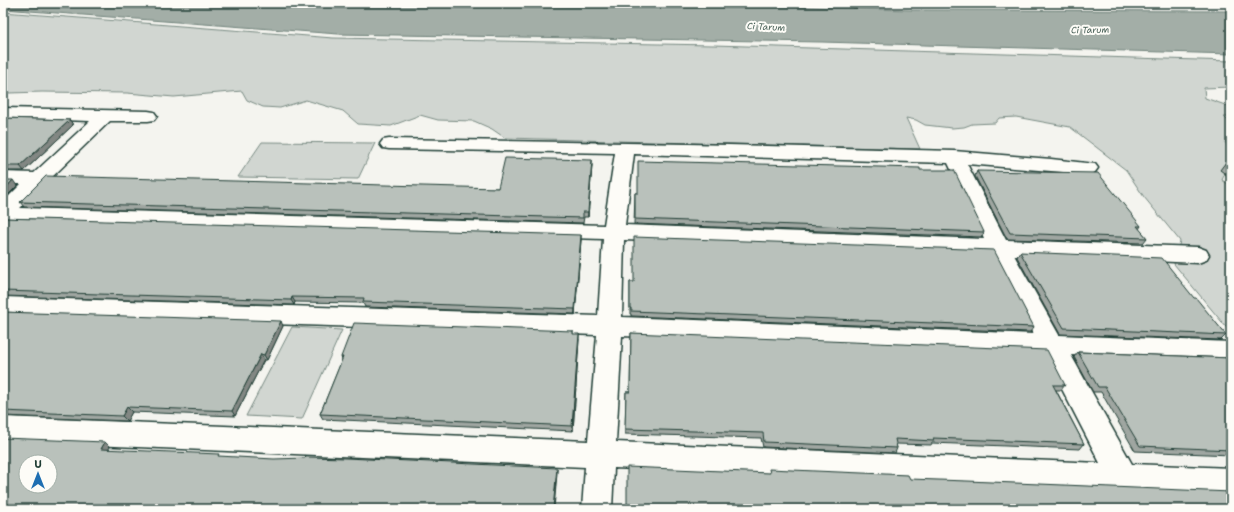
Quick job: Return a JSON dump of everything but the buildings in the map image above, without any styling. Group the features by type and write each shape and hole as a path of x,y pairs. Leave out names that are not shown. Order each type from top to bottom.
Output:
{"street":[{"path":"3,113 148,116"},
{"path":"3,213 105,116"},
{"path":"389,144 625,148 954,157 1088,168"},
{"path":"597,509 610,326 614,232 625,148"},
{"path":"954,157 999,247 1123,477"},
{"path":"3,178 39,179"},
{"path":"3,213 614,232 1198,255"},
{"path":"3,306 610,326 1231,352"},
{"path":"3,428 1231,482"}],"shaded area":[{"path":"824,3 1032,3 973,5"},
{"path":"3,12 333,38 713,45 1231,61 1231,87 1204,88 1205,98 1231,107 1231,117 1224,117 1231,124 1231,140 1225,142 1228,147 1230,161 1222,180 1231,186 1231,333 1174,264 1180,241 1144,197 1126,170 1070,127 1016,117 999,118 995,123 972,124 964,127 952,128 925,125 916,120 906,118 920,149 505,138 492,129 474,121 438,120 420,115 391,126 358,124 343,111 306,100 280,108 263,107 247,100 242,91 174,97 127,93 42,92 9,93 3,98"},
{"path":"262,142 375,143 358,179 238,177"},
{"path":"292,327 342,330 302,419 246,416"}],"water":[{"name":"Ci Tarum","path":"3,3 667,3 911,10 1231,11 1231,54 822,42 338,34 3,9"}]}
